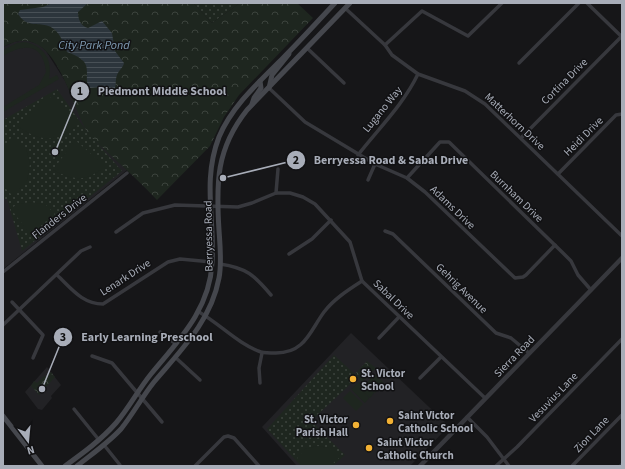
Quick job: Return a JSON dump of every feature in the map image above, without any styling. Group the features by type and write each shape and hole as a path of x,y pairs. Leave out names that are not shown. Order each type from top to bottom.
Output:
{"main road":[{"name":"Berryessa Road","path":"65,466 99,440 116,423 136,393 176,344 199,312 209,287 212,262 209,173 220,136 236,109 260,81 335,3"},
{"name":"Berryessa Road","path":"77,466 104,445 122,428 142,399 206,316 214,299 220,264 217,206 218,175 223,153 238,122 252,105 350,3"},
{"path":"269,88 272,75 286,60 294,46"},
{"path":"252,105 254,98 261,88 260,81"},
{"path":"3,416 42,466"}],"street":[{"path":"385,45 422,11 468,36 502,3"},
{"path":"519,63 580,3"},
{"path":"587,3 622,37"},
{"name":"Matterhorn Drive","path":"345,8 385,45 392,55 418,74 472,95 485,104 622,236"},
{"name":"Cortina Drive","path":"521,138 622,37"},
{"path":"307,48 344,83"},
{"name":"Lugano Way","path":"358,155 377,130 398,107 418,74"},
{"name":"Adams Drive","path":"269,88 305,122 358,155 407,178 425,192 515,278 523,278 555,245"},
{"name":"Heidi Drive","path":"558,174 616,115 622,114"},
{"name":"Burnham Drive","path":"407,178 440,142 449,142 571,261 578,275 591,290"},
{"path":"368,180 375,164"},
{"path":"116,232 143,213 175,205 238,207 252,204 276,192 278,169"},
{"name":"Flanders Drive","path":"3,272 127,174"},
{"name":"Sabal Drive","path":"276,192 290,193 303,197 315,204 350,242 362,281 485,398"},
{"path":"288,254 312,239 331,220"},
{"name":"Gehrig Avenue","path":"385,230 393,234 496,333 511,338 529,353"},
{"path":"3,325 81,251 90,247"},
{"name":"Sierra Road","path":"420,466 622,258"},
{"name":"Lenark Drive","path":"57,275 79,296 92,304 103,304 168,262 180,259 212,262"},
{"path":"220,264 245,269 256,277 270,295"},
{"path":"199,312 247,345 262,352 284,353 300,346 313,332 324,312 337,298 362,281"},
{"path":"12,302 43,335 33,358"},
{"path":"379,338 399,317"},
{"path":"160,332 176,344"},
{"name":"Vesuvius Lane","path":"496,466 622,339"},
{"path":"260,383 258,368 262,352"},
{"path":"92,356 112,363 162,422"},
{"path":"175,357 200,380"},
{"path":"420,378 441,357"},
{"path":"74,409 99,440"},
{"name":"Zion Lane","path":"572,466 622,415"},
{"path":"467,417 487,437 509,466"},
{"path":"195,466 224,437 228,436 234,438 259,466"},
{"path":"104,445 120,465"}],"shaded area":[{"path":"25,40 38,44 46,51 65,81 88,133 127,170 3,269 3,47 14,42"},
{"name":"St. Victor School","path":"351,333 449,426 410,466 297,466 262,427"},
{"path":"47,367 61,385 51,396 52,398 42,410 38,409 25,392"}],"green space":[{"path":"3,3 193,3 212,23 240,3 297,3 313,18 239,95 224,117 210,146 157,200 90,136 58,67 48,53 36,43 21,41 3,47"},
{"path":"193,3 240,3 212,23"},
{"path":"25,42 42,50 46,55 50,66 49,79 57,75 59,79 3,112 3,107 39,85 46,72 41,55 31,48 18,49 3,56 3,50 17,43"},
{"path":"57,89 88,133 122,171 22,251 7,199 3,199 3,120"},
{"path":"48,95 80,123 72,130 64,134 49,138 34,136 17,126"},
{"path":"13,136 26,148 30,164 27,180 13,196 3,186 3,147"},
{"path":"75,140 105,166 92,175 80,178 74,178 53,170"},
{"path":"31,202 46,205 55,214 30,234 11,209 17,204"},
{"path":"334,355 358,377 311,421 345,455 333,466 301,466 267,429"},
{"path":"367,361 376,368 362,382 355,374"},
{"path":"51,372 55,377 39,395 31,386 34,381 37,383"},
{"path":"375,374 384,383 375,393 366,384"},
{"path":"359,382 363,387 366,384 374,393 370,398 363,392 369,398 365,403 351,389"},
{"path":"350,391 363,404 356,411 343,398"},
{"path":"318,446 329,448 341,456 330,466 303,466 297,458 305,449"}],"water":[{"name":"City Park Pond","path":"52,3 88,3 78,12 81,24 88,28 102,21 112,33 115,51 124,63 117,75 115,89 111,93 107,94 100,87 89,88 85,63 79,57 67,52 56,30 49,26 30,23 18,14 20,10 43,7"}],"waterway":[{"path":"619,466 622,463"}],"place":[{"name":"Piedmont Middle School","path":"55,152"},
{"name":"Berryessa Road & Sabal Drive","path":"223,178"},
{"name":"St. Victor School","path":"353,379"},
{"name":"Early Learning Preschool","path":"42,389"},
{"name":"Saint Victor Catholic School","path":"390,421"},
{"name":"St. Victor Parish Hall","path":"356,425"},
{"name":"Saint Victor Catholic Church","path":"369,448"}]}
